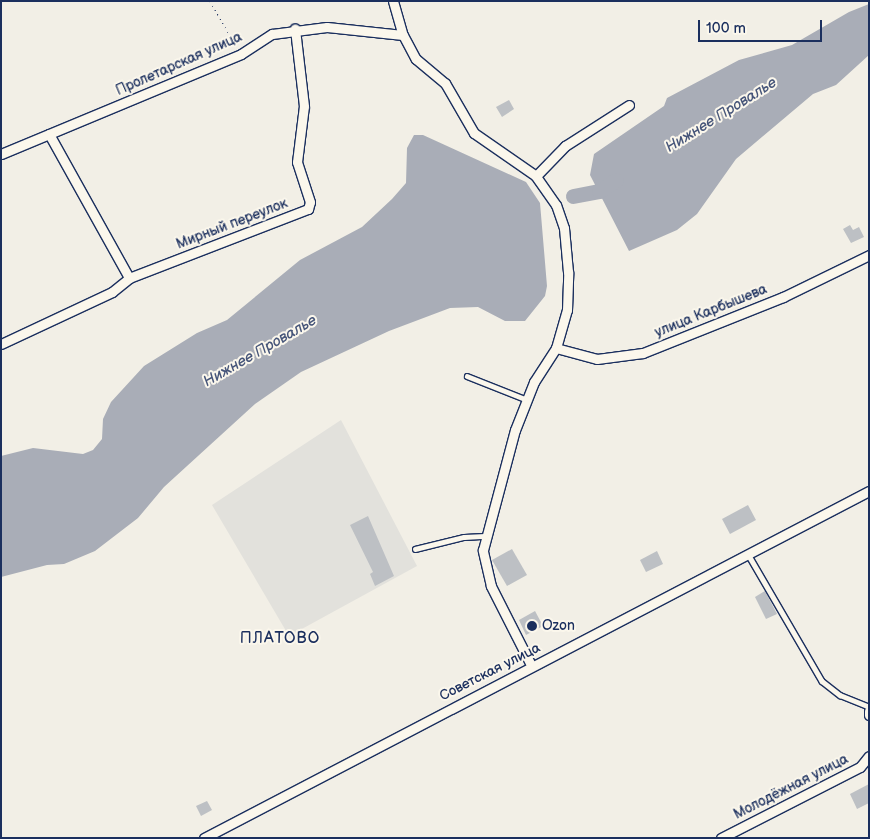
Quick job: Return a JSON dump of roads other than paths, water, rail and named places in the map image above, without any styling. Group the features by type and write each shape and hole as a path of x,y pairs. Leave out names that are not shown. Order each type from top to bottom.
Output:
{"street":[{"path":"393,1 403,35 416,59 449,88 474,133 536,176 556,205 567,250 567,310 556,348 525,399 485,536 484,562 489,580 531,665"},
{"name":"Пролетарская улица","path":"1,154 241,54 272,34 295,29 350,29 403,35"},
{"name":"Мирный переулок","path":"1,344 112,292 129,278 308,209 310,202 297,162 304,106 295,29"},
{"path":"536,176 565,146 629,105"},
{"path":"49,134 129,278"},
{"name":"улица Карбышева","path":"556,348 597,359 643,353 783,297 869,255"},
{"name":"Советская улица","path":"204,838 531,665 869,491"},
{"path":"869,709 869,715"},
{"name":"Молодёжная улица","path":"721,838 860,767 869,756"}],"lane":[{"path":"467,376 525,399"},
{"path":"415,549 464,537 485,536"},
{"path":"748,554 822,681 840,695 869,709"}],"water":[{"path":"869,4 869,55 836,85 813,94 736,159 697,214 677,230 629,251 590,175 594,154 664,106 667,98 739,60 792,45 849,12"},
{"path":"414,135 423,135 526,182 540,203 547,286 545,296 525,321 505,321 478,307 450,308 389,331 301,372 255,404 164,487 138,518 95,551 64,564 47,565 1,577 1,456 33,448 83,454 93,450 102,439 103,419 111,402 144,366 197,333 227,320 300,260 362,227 392,199 406,183 407,148"}],"waterway":[{"name":"Нижнее Провалье","path":"573,196 599,191 616,180"}],"place":[{"name":"Ozon","path":"532,626"}],"district":[{"name":"ПЛАТОВО","path":"280,639"}]}
